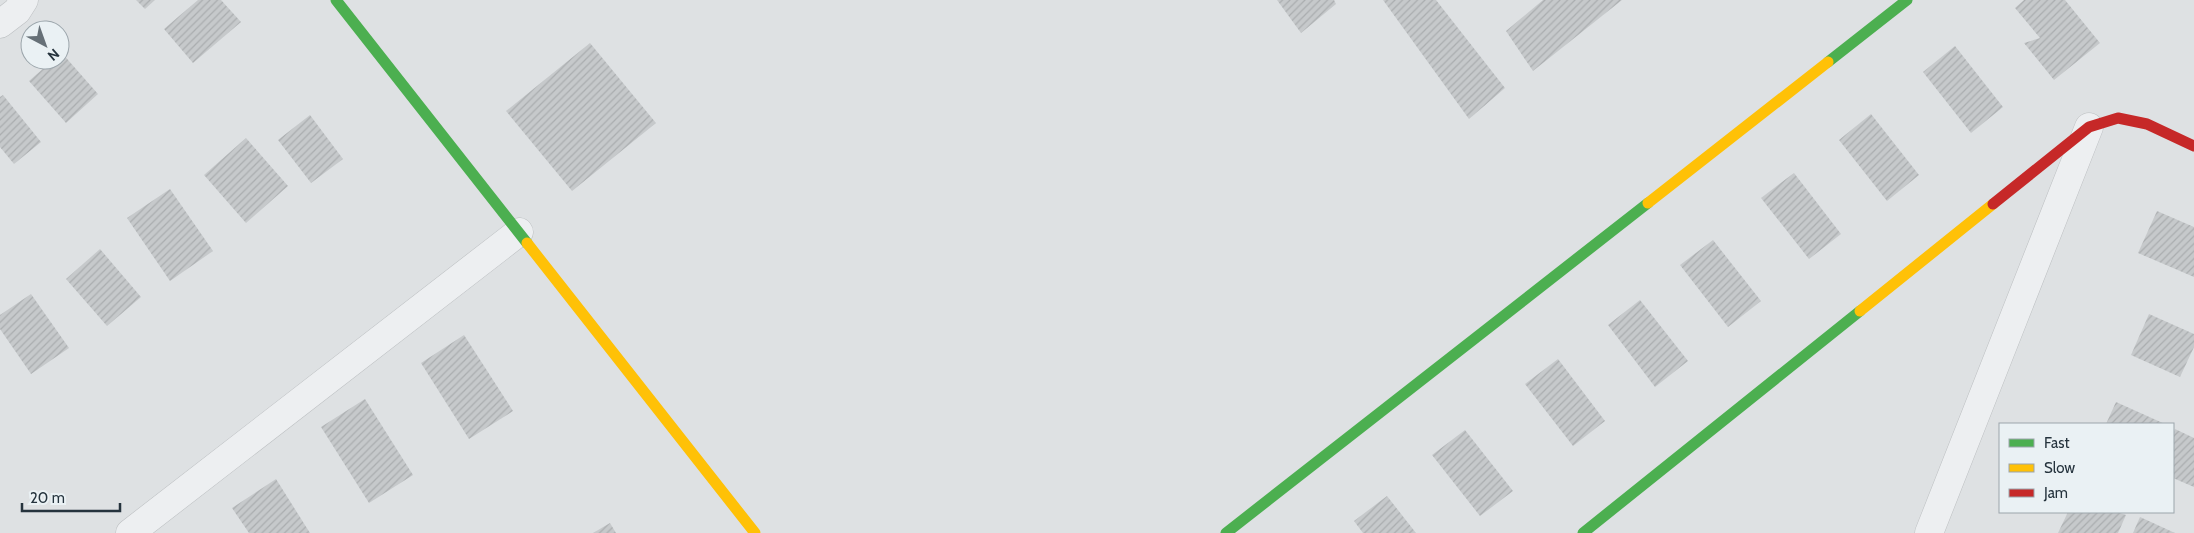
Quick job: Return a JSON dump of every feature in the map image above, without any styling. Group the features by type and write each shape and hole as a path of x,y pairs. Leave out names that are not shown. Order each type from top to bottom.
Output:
{"street":[{"path":"0,24 17,11 24,0"},
{"path":"336,0 755,533"},
{"path":"1226,533 1907,0"},
{"path":"1583,533 2090,127 2118,118 2147,124 2194,146"},
{"path":"1929,533 2090,127"},
{"path":"130,533 519,232"}],"building":[{"path":"136,0 155,0 145,9"},
{"path":"198,0 221,0 241,22 193,63 164,29"},
{"path":"1277,0 1334,0 1336,4 1301,33"},
{"path":"1383,0 1436,0 1505,88 1469,119"},
{"path":"1543,0 1622,0 1533,71 1506,31"},
{"path":"2024,0 2065,0 2100,43 2054,80 2024,43 2040,38 2015,8"},
{"path":"590,43 656,123 572,191 506,111"},
{"path":"1955,46 2003,107 1971,133 1923,72"},
{"path":"70,62 98,94 66,123 29,81 42,70 70,70"},
{"path":"3,95 41,142 14,164 0,147 0,97"},
{"path":"1871,114 1919,175 1887,201 1839,140"},
{"path":"310,115 343,159 311,183 278,140"},
{"path":"246,138 288,186 246,223 204,175"},
{"path":"1794,173 1841,234 1809,259 1761,198"},
{"path":"170,189 213,251 170,281 127,218"},
{"path":"2157,211 2194,227 2194,277 2138,253"},
{"path":"1713,240 1761,301 1728,327 1680,265"},
{"path":"100,249 141,297 107,326 66,279"},
{"path":"31,294 69,348 31,374 0,329 0,315"},
{"path":"1640,300 1688,361 1655,387 1608,325"},
{"path":"2149,314 2194,334 2194,347 2180,377 2131,355"},
{"path":"464,335 513,411 469,439 421,363"},
{"path":"1558,359 1605,421 1573,446 1525,384"},
{"path":"365,399 413,475 369,503 321,427"},
{"path":"2116,402 2163,423 2106,423"},
{"path":"2175,429 2194,438 2194,487 2174,478"},
{"path":"1465,430 1513,491 1480,516 1432,455"},
{"path":"276,479 310,533 249,533 232,508"},
{"path":"1387,496 1416,533 1363,533 1354,521"},
{"path":"2068,513 2120,513 2126,515 2118,533 2058,533"},
{"path":"2140,517 2175,533 2133,533"},
{"path":"610,523 616,533 593,533"}],"traffic: fast":[{"path":"336,0 527,243"},
{"path":"1828,62 1907,0"},
{"path":"1226,533 1648,203"},
{"path":"1583,533 1860,311"}],"traffic: slow":[{"path":"1648,203 1828,62"},
{"path":"1860,311 1993,204"},
{"path":"527,243 755,533"}],"traffic: jam":[{"path":"1993,204 2089,127 2118,118 2147,124 2194,146"}]}
